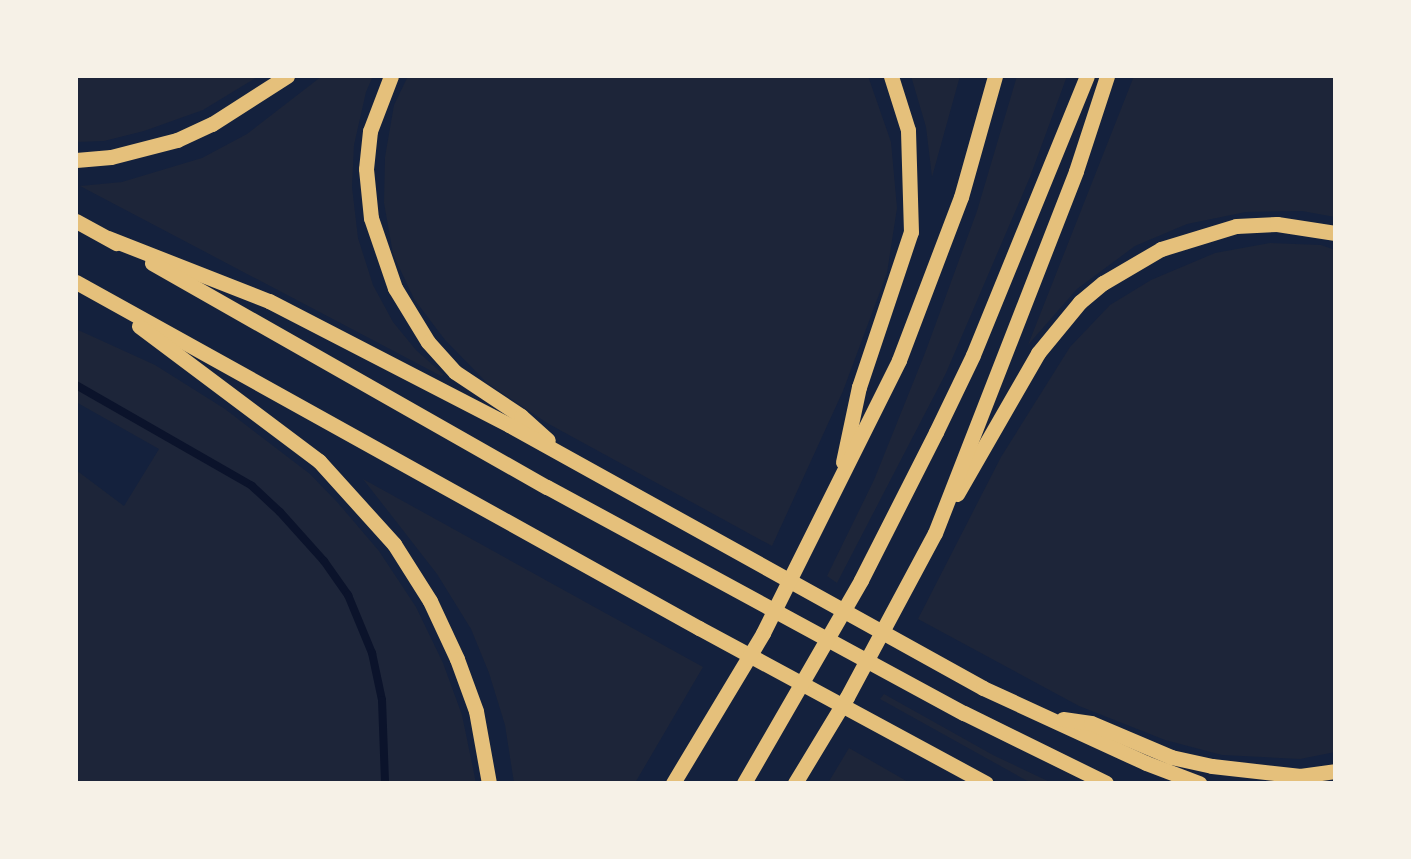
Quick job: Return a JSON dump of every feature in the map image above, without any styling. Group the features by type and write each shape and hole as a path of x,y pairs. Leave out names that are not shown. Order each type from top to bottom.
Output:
{"highway":[{"path":"76,160 111,157 177,140 212,124 287,76"},
{"path":"391,76 370,131 366,169 371,218 395,288 428,342 455,372 521,416 567,458"},
{"path":"839,484 858,387 911,232 908,130 891,76"},
{"path":"676,779 763,634 899,360 961,197 994,76"},
{"path":"744,783 808,676 896,513 973,355 1087,76"},
{"path":"937,527 1076,171 1107,76"},
{"path":"76,221 547,487 964,713 1106,783"},
{"path":"794,783 847,697 937,527 980,458 1006,403 1038,353 1080,302 1103,283 1161,249 1236,226 1277,224 1335,233"},
{"path":"108,238 269,301 567,458 983,688 1146,763 1199,783"},
{"path":"76,282 699,628 986,783"},
{"path":"92,291 319,461 394,544 430,601 457,659 476,711 489,783"},
{"path":"1049,717 1091,723 1171,757 1212,766 1300,776 1335,771"}],"shaded area":[{"path":"76,76 259,76 203,110 144,131 104,141 76,142"},
{"path":"322,76 373,76 366,92 354,145 352,187 358,238 373,285 393,322 416,350 444,375 441,376 80,186 122,182 202,158 247,134"},
{"path":"408,76 868,76 891,142 897,208 887,273 843,391 772,546 547,423 487,383 445,340 414,299 393,254 384,203 385,157 394,105"},
{"path":"911,76 960,76 932,177 926,127"},
{"path":"1017,76 1067,76 1030,177 946,373 837,583 827,576 874,480 925,353 977,211"},
{"path":"1134,76 1335,76 1335,217 1302,211 1246,212 1187,224 1135,246 1077,289 1028,345"},
{"path":"1270,243 1321,245 1335,250 1335,752 1300,759 1222,755 1165,740 1079,706 918,619 1001,457 1070,347 1110,305 1151,280 1215,253"},
{"path":"76,329 155,365 225,409 310,474 338,503 379,551 416,607 443,663 462,715 476,783 76,783 76,470 124,506 159,449 76,402"},
{"path":"363,479 703,667 635,783 514,783 505,725 489,673 471,629 437,574"},
{"path":"884,694 993,755 1052,783 1031,783 880,699"},
{"path":"849,748 910,783 828,783"}],"waterway":[{"path":"76,385 252,486 280,512 324,561 348,595 372,653 382,700 385,783"}]}
